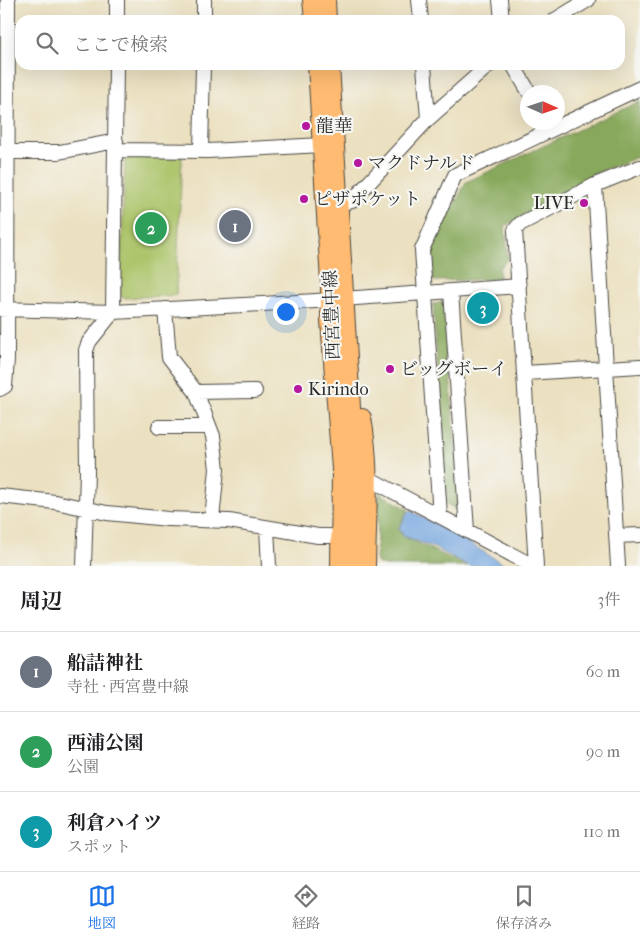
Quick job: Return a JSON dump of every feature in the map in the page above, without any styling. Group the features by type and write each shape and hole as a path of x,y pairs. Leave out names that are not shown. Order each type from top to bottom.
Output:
{"main road":[{"path":"312,0 314,15"},
{"path":"326,0 327,15"},
{"name":"西宮豊中線","path":"317,70 322,145 338,299 349,351 355,472 354,566"},
{"name":"西宮豊中線","path":"330,70 339,204 336,392 341,469 340,566"},
{"path":"349,351 366,441 368,478 366,566"},
{"path":"329,566 331,468 328,418 336,392"}],"street":[{"path":"0,389 5,386 7,317 3,309 3,152 14,52 8,0"},
{"path":"117,0 117,15"},
{"path":"204,0 204,15"},
{"path":"419,0 420,15"},
{"path":"500,0 502,15"},
{"path":"563,15 588,0"},
{"path":"84,566 86,350 89,342 113,312 116,70"},
{"path":"201,152 203,70"},
{"path":"424,70 428,119"},
{"path":"339,204 352,201 428,119 483,70"},
{"path":"516,70 525,85"},
{"path":"565,119 640,88"},
{"path":"440,516 422,250 456,175 540,130"},
{"path":"3,152 60,152 116,146 201,152 322,145"},
{"path":"535,566 525,373 514,233 516,228 595,185 640,167"},
{"path":"595,185 618,566"},
{"path":"3,309 113,312 519,286"},
{"path":"451,291 467,531"},
{"path":"165,309 169,357 196,392 213,436 217,461 212,519"},
{"path":"525,373 640,366"},
{"path":"196,392 255,391"},
{"path":"159,427 208,427"},
{"path":"368,478 535,566"},
{"path":"0,496 55,502 86,509 168,519 212,519 330,536"},
{"path":"267,528 269,566"},
{"path":"616,536 640,535"}],"green space":[{"path":"640,101 640,156 596,173 505,226 508,259 499,268 499,279 434,281 429,252 466,182"},
{"path":"130,157 182,157 176,295 125,298 120,296 125,161"},
{"path":"445,302 460,512 447,504 433,304"},
{"path":"379,493 408,509 398,529 403,536 467,566 384,566 376,562"}],"water":[{"path":"409,510 449,531 507,566 469,566 435,548 404,536 399,529"}],"place":[{"name":"龍華","path":"306,126"},
{"name":"マクドナルド","path":"358,163"},
{"name":"ピザポケット","path":"304,199"},
{"name":"LIVE","path":"584,203"},
{"name":"船詰神社","path":"235,226"},
{"name":"西浦公園","path":"151,228"},
{"name":"利倉ハイツ","path":"483,308"},
{"name":"ビッグボーイ","path":"390,369"},
{"name":"Kirindo","path":"298,389"}]}
